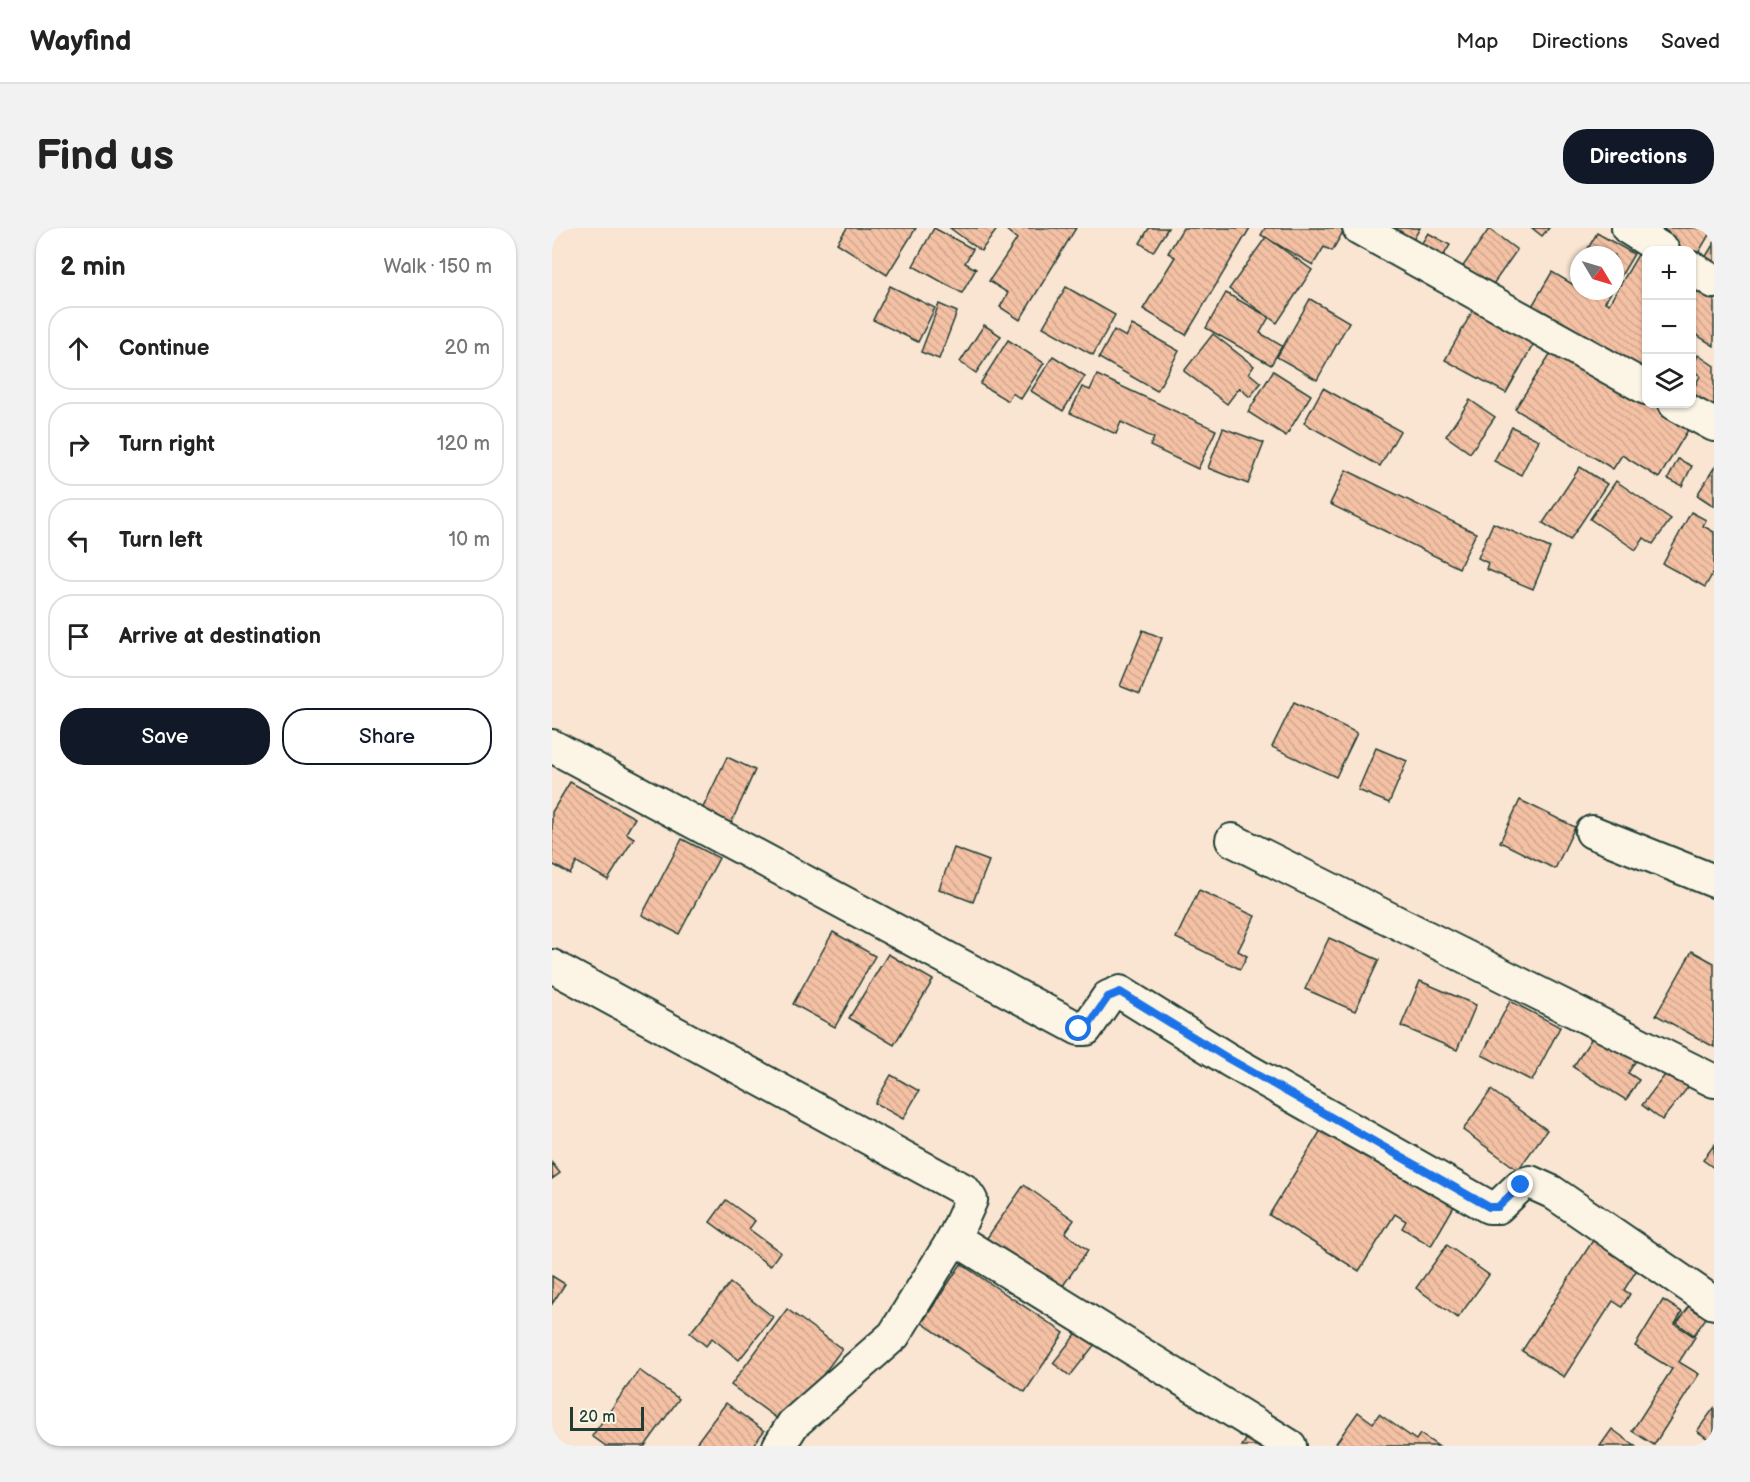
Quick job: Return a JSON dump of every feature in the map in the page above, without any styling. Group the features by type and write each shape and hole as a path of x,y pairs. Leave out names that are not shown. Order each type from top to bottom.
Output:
{"street":[{"path":"1359,228 1642,385"},
{"path":"1628,228 1657,246"},
{"path":"1696,271 1714,282"},
{"path":"1683,408 1714,424"},
{"path":"552,746 1079,1029 1086,1029 1108,997 1120,992 1229,1059 1489,1207 1498,1207 1521,1185 1530,1182 1552,1192 1714,1303"},
{"path":"1592,832 1714,881"},
{"path":"1232,840 1714,1081"},
{"path":"552,966 964,1190 970,1200 954,1238 894,1335 793,1424 779,1446"},
{"path":"954,1238 1290,1446"}],"building":[{"path":"847,228 916,228 887,275 837,243"},
{"path":"934,228 973,249 965,263 976,269 962,293 913,266"},
{"path":"950,228 998,228 981,251"},
{"path":"1004,228 1076,228 1020,320 1000,307 1008,293 989,281 1017,239"},
{"path":"1149,228 1168,228 1153,252 1140,243"},
{"path":"1183,228 1250,228 1186,335 1143,309 1175,257 1168,253"},
{"path":"1265,228 1340,228 1344,230 1332,251 1324,247 1313,265 1261,235"},
{"path":"1379,228 1420,228 1409,247"},
{"path":"1532,228 1549,228 1542,236"},
{"path":"1662,228 1713,228 1696,257 1696,246 1677,246 1664,239 1668,232"},
{"path":"1489,229 1517,250 1489,290 1461,269"},
{"path":"1428,233 1450,245 1442,258 1420,246"},
{"path":"1597,233 1620,246 1589,246"},
{"path":"1266,237 1312,270 1277,323 1229,289"},
{"path":"1714,243 1714,263 1705,258"},
{"path":"1624,248 1634,254 1624,271"},
{"path":"1639,253 1642,255 1642,375 1572,334 1575,329 1545,312 1540,320 1528,313 1552,272 1570,283 1570,300 1606,300 1605,302 1609,304 1611,300 1624,300 1624,278"},
{"path":"890,286 935,308 918,342 873,320"},
{"path":"1066,287 1115,315 1093,355 1043,327"},
{"path":"1696,288 1714,299 1714,346 1696,335"},
{"path":"1226,293 1269,317 1260,333 1282,346 1271,365 1206,328"},
{"path":"1310,299 1349,322 1317,380 1277,357"},
{"path":"939,304 957,312 939,359 921,352"},
{"path":"1476,305 1537,338 1506,393 1445,360"},
{"path":"984,325 1001,336 976,373 960,362"},
{"path":"1132,325 1179,351 1157,391 1099,358 1114,330 1126,337"},
{"path":"1213,334 1254,366 1249,373 1261,383 1250,397 1239,388 1227,404 1184,371"},
{"path":"1008,340 1044,363 1021,399 1012,393 1008,401 980,384"},
{"path":"1554,348 1642,402 1642,408 1663,408 1691,425 1659,478 1622,455 1613,469 1515,409"},
{"path":"1698,355 1714,366 1714,408 1696,395 1696,384 1700,376 1696,372"},
{"path":"1053,356 1085,376 1063,411 1031,391"},
{"path":"1273,371 1311,395 1286,436 1248,412"},
{"path":"1097,375 1216,430 1198,469 1150,446 1154,438 1121,422 1116,434 1070,413 1082,387 1090,390"},
{"path":"1323,388 1400,431 1380,466 1304,423"},
{"path":"1470,400 1495,417 1470,453 1446,436"},
{"path":"1512,427 1539,440 1521,475 1494,461"},
{"path":"1223,428 1264,443 1248,484 1208,468"},
{"path":"1678,459 1692,466 1682,486 1668,479"},
{"path":"1580,467 1607,484 1570,540 1543,523"},
{"path":"1714,468 1714,506 1697,495"},
{"path":"1346,470 1476,533 1459,568 1330,504"},
{"path":"1616,481 1671,519 1653,544 1644,538 1636,550 1590,519"},
{"path":"1691,512 1706,520 1703,526 1714,532 1714,571 1705,587 1663,564"},
{"path":"1493,523 1550,548 1533,589 1486,569 1488,563 1478,558"},
{"path":"1143,630 1162,638 1140,694 1120,686"},
{"path":"1294,702 1357,733 1336,777 1272,747"},
{"path":"1376,748 1407,761 1389,803 1358,790"},
{"path":"727,757 755,770 728,830 699,816"},
{"path":"570,782 635,818 626,833 634,838 608,880 577,862 570,874 552,864 552,812"},
{"path":"1520,800 1575,827 1555,869 1500,842"},
{"path":"682,839 719,858 679,934 642,915"},
{"path":"954,848 989,861 973,902 939,889"},
{"path":"1199,890 1255,916 1238,951 1247,956 1240,969 1176,938"},
{"path":"833,932 875,956 835,1027 793,1004"},
{"path":"1329,938 1379,960 1355,1011 1305,989"},
{"path":"1692,951 1714,963 1714,1047 1656,1015"},
{"path":"888,954 933,980 894,1045 849,1018"},
{"path":"1420,981 1476,1005 1457,1050 1401,1026"},
{"path":"1510,1001 1560,1027 1532,1081 1482,1055"},
{"path":"1595,1033 1637,1059 1628,1073 1639,1080 1626,1100 1573,1067"},
{"path":"1668,1071 1689,1086 1662,1120 1642,1105"},
{"path":"891,1075 919,1091 903,1119 875,1103"},
{"path":"1491,1090 1547,1130 1518,1170 1463,1130"},
{"path":"1326,1122 1456,1203 1431,1246 1402,1228 1406,1221 1395,1214 1359,1271 1269,1215"},
{"path":"1714,1145 1714,1168 1703,1160"},
{"path":"552,1163 560,1173 552,1179"},
{"path":"1024,1185 1074,1220 1065,1233 1088,1250 1055,1297 982,1245"},
{"path":"726,1200 755,1221 749,1229 780,1252 770,1266 710,1222"},
{"path":"1597,1234 1641,1263 1624,1290 1630,1294 1622,1307 1613,1301 1564,1377 1522,1351"},
{"path":"1447,1245 1489,1275 1458,1318 1416,1288"},
{"path":"961,1264 1064,1333 1025,1392 922,1323"},
{"path":"552,1276 565,1284 552,1304"},
{"path":"730,1283 773,1317 739,1360 712,1338 706,1346 690,1333"},
{"path":"1695,1299 1711,1311 1694,1335 1677,1323"},
{"path":"1663,1300 1682,1312 1675,1324 1695,1337 1679,1362 1699,1374 1654,1445 1632,1431 1672,1369 1635,1346"},
{"path":"787,1309 842,1349 786,1425 731,1385"},
{"path":"1079,1330 1096,1343 1070,1376 1053,1363"},
{"path":"639,1370 679,1399 645,1446 606,1446 592,1436"},
{"path":"726,1403 764,1431 753,1446 694,1446"},
{"path":"1714,1408 1714,1443 1697,1431"},
{"path":"1358,1412 1373,1423 1379,1414 1416,1440 1420,1434 1438,1446 1334,1446"},
{"path":"1612,1429 1635,1446 1600,1446"},
{"path":"1250,1433 1271,1446 1242,1446"}],"route":[{"path":"1079,1029 1086,1029 1108,997 1120,992 1229,1059 1489,1207 1498,1207 1521,1185"}]}
